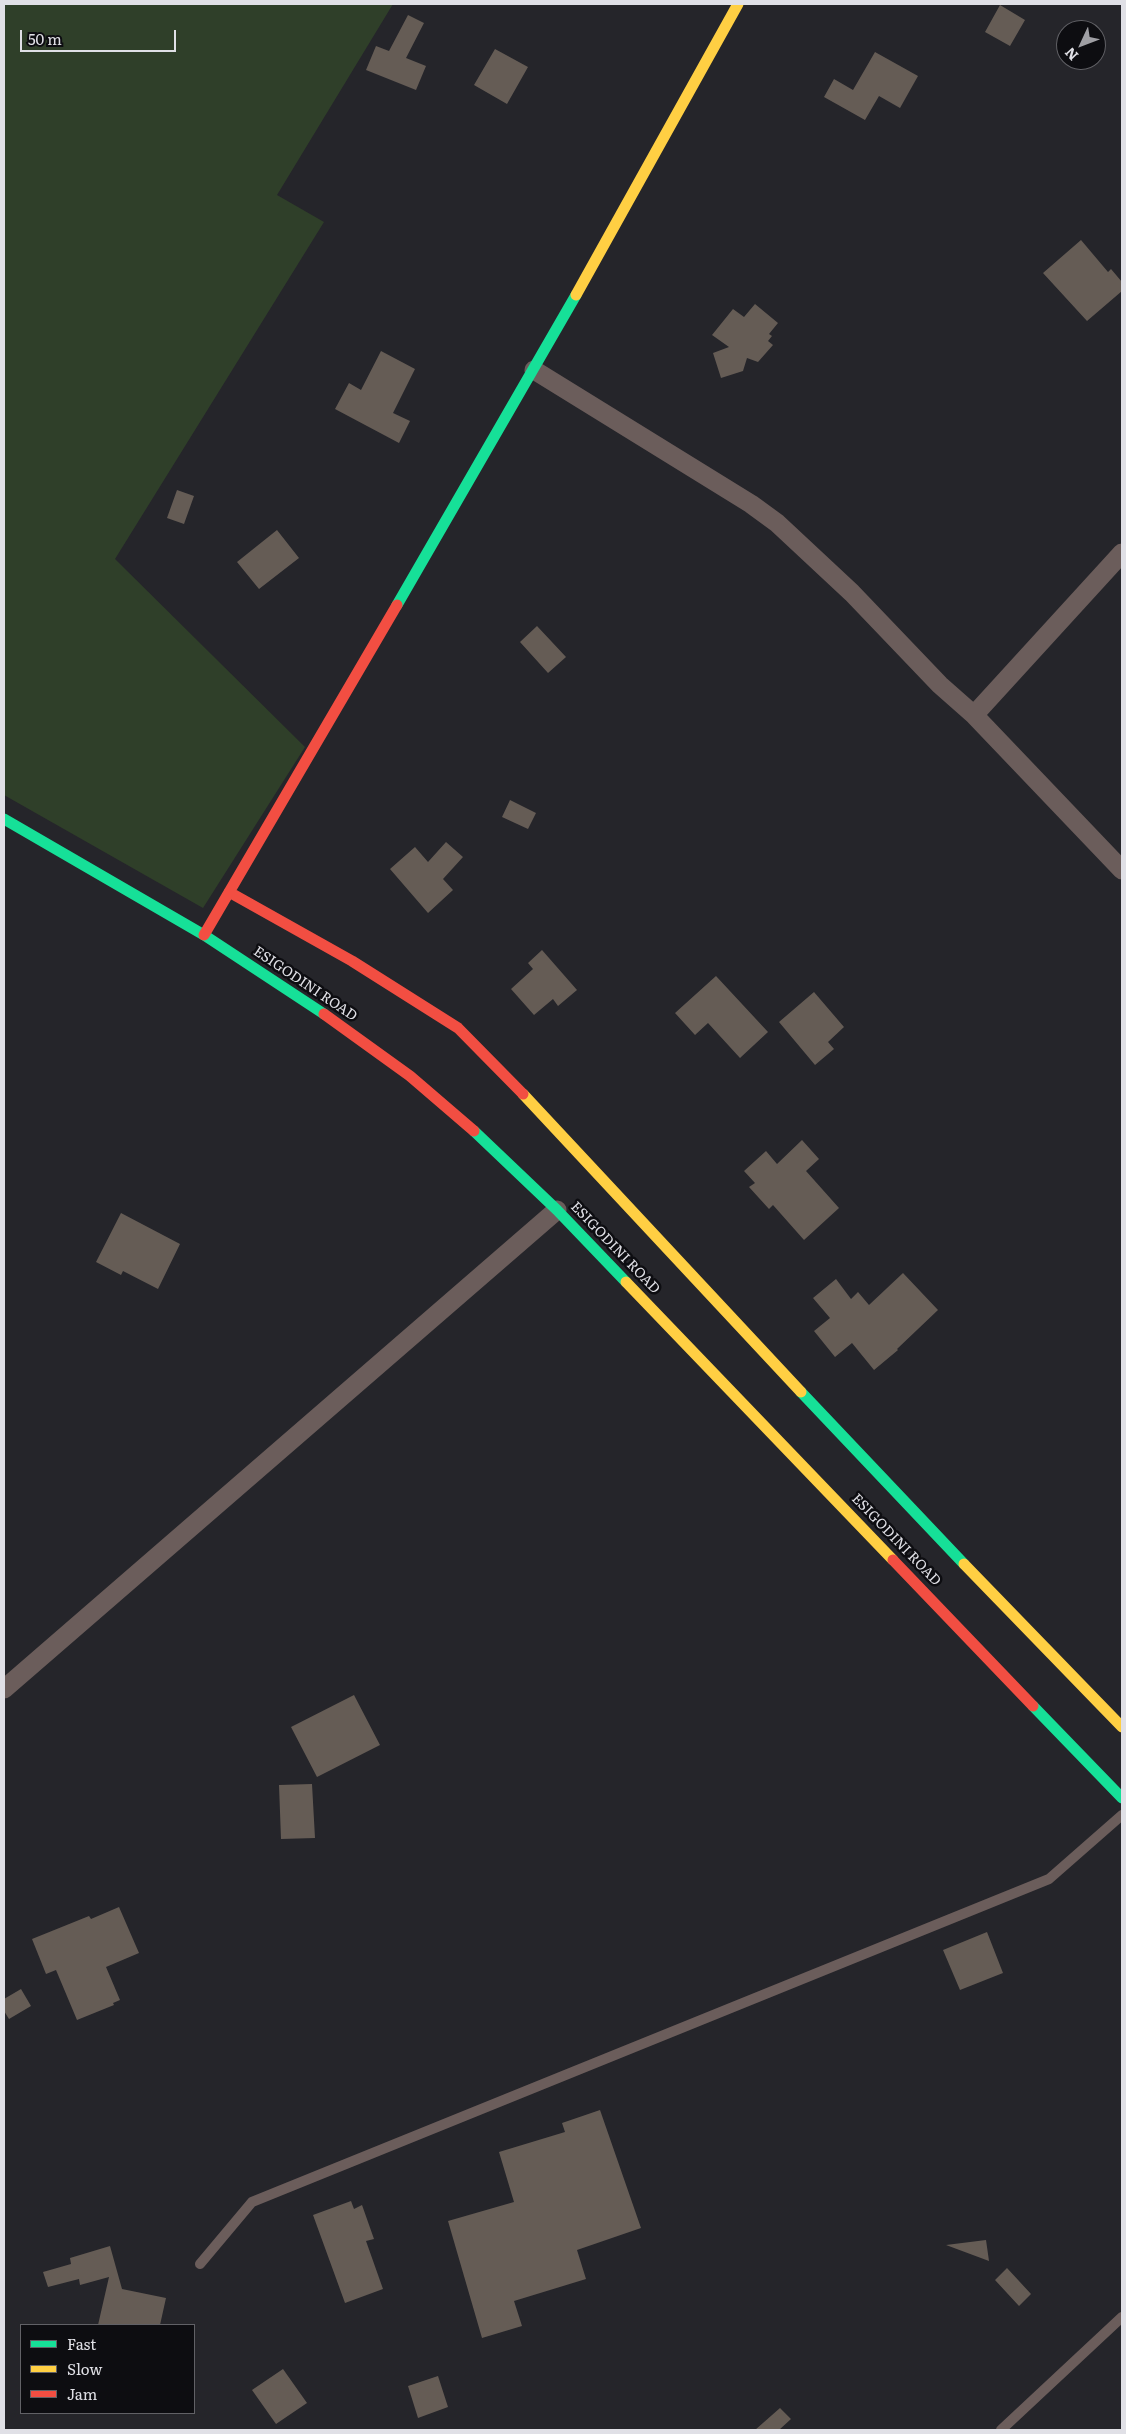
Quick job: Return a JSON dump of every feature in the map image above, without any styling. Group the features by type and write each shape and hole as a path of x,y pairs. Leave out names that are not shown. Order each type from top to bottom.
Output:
{"street":[{"path":"204,935 534,370 738,4"},
{"path":"534,370 751,504 777,523 852,593 940,685 974,715 1122,870"},
{"path":"974,715 1122,553"},
{"name":"ESIGODINI ROAD","path":"4,819 204,935 316,1008 410,1076 459,1116 557,1210 1122,1798"},
{"path":"230,892 368,972 458,1028 480,1048 914,1513 1122,1727"},
{"path":"4,1689 557,1210"}],"lane":[{"path":"200,2264 252,2202 1049,1879 1122,1815"},
{"path":"1001,2430 1122,2317"}],"green space":[{"path":"4,4 393,4 277,195 324,222 115,559 305,747 203,908 4,795"}],"building":[{"path":"1000,5 1025,20 1010,46 985,32"},
{"path":"408,15 424,23 406,58 426,66 416,90 366,70 376,46 389,51"},
{"path":"495,49 528,67 507,104 474,85"},
{"path":"875,52 918,76 900,108 879,96 865,120 824,97 834,79 853,90"},
{"path":"1081,240 1108,272 1111,269 1122,282 1122,291 1087,321 1043,273"},
{"path":"755,304 778,323 769,334 772,336 768,341 773,345 758,362 747,358 743,371 721,378 713,353 729,347 712,335 733,309 744,317"},
{"path":"381,351 415,369 393,413 410,421 399,443 335,409 349,383 361,390"},
{"path":"177,490 194,496 184,524 167,518"},
{"path":"277,530 299,558 259,589 237,562"},
{"path":"537,626 566,657 548,673 520,642"},
{"path":"510,800 536,813 528,829 502,817"},
{"path":"446,842 463,857 443,879 453,890 428,913 390,869 415,847 428,862"},
{"path":"542,950 577,990 558,1006 553,999 534,1015 511,989 533,969 528,963"},
{"path":"716,976 768,1032 740,1058 708,1023 695,1035 675,1013"},
{"path":"814,992 844,1027 828,1042 834,1049 815,1065 779,1022"},
{"path":"802,1140 819,1159 806,1171 839,1208 804,1240 773,1205 769,1209 749,1187 755,1183 744,1171 766,1151 777,1164"},
{"path":"121,1213 180,1244 158,1289 123,1271 121,1275 96,1262"},
{"path":"903,1273 938,1310 898,1350 874,1370 852,1343 835,1357 814,1331 830,1318 813,1298 836,1279 851,1299 858,1292 869,1305"},
{"path":"354,1695 380,1745 317,1777 291,1727"},
{"path":"312,1784 315,1838 281,1839 279,1785"},
{"path":"119,1907 139,1953 106,1967 120,2000 113,2003 114,2005 77,2020 56,1970 46,1974 32,1939 89,1916 91,1919"},
{"path":"987,1932 1003,1973 960,1990 943,1950"},
{"path":"21,1989 31,2006 9,2019 4,2011 4,1999"},
{"path":"600,2110 641,2228 577,2250 586,2279 514,2301 522,2326 482,2338 448,2221 514,2202 499,2152 565,2132 562,2123"},
{"path":"351,2201 354,2209 362,2205 374,2239 366,2241 383,2289 345,2303 313,2215"},
{"path":"986,2240 989,2261 946,2245"},
{"path":"110,2246 122,2289 166,2298 160,2324 98,2324 109,2277 80,2285 79,2279 48,2287 43,2272 71,2264 70,2258"},
{"path":"1007,2268 1031,2294 1019,2306 995,2280"},
{"path":"283,2369 307,2403 276,2424 252,2390"},
{"path":"438,2376 448,2407 418,2418 408,2386"},
{"path":"780,2408 791,2419 779,2430 755,2430"}],"traffic: fast":[{"path":"397,605 576,295"},
{"path":"4,819 204,935 324,1014"},
{"path":"474,1131 557,1210 626,1282"},
{"path":"801,1392 964,1564"},
{"path":"1033,1706 1122,1798"}],"traffic: slow":[{"path":"576,295 738,4"},
{"path":"523,1094 801,1392"},
{"path":"626,1282 893,1560"},
{"path":"964,1564 1122,1727"}],"traffic: jam":[{"path":"204,935 397,605"},
{"path":"229,892 352,961 458,1028 523,1094"},
{"path":"324,1014 410,1076 474,1131"},
{"path":"893,1560 1033,1706"}]}
